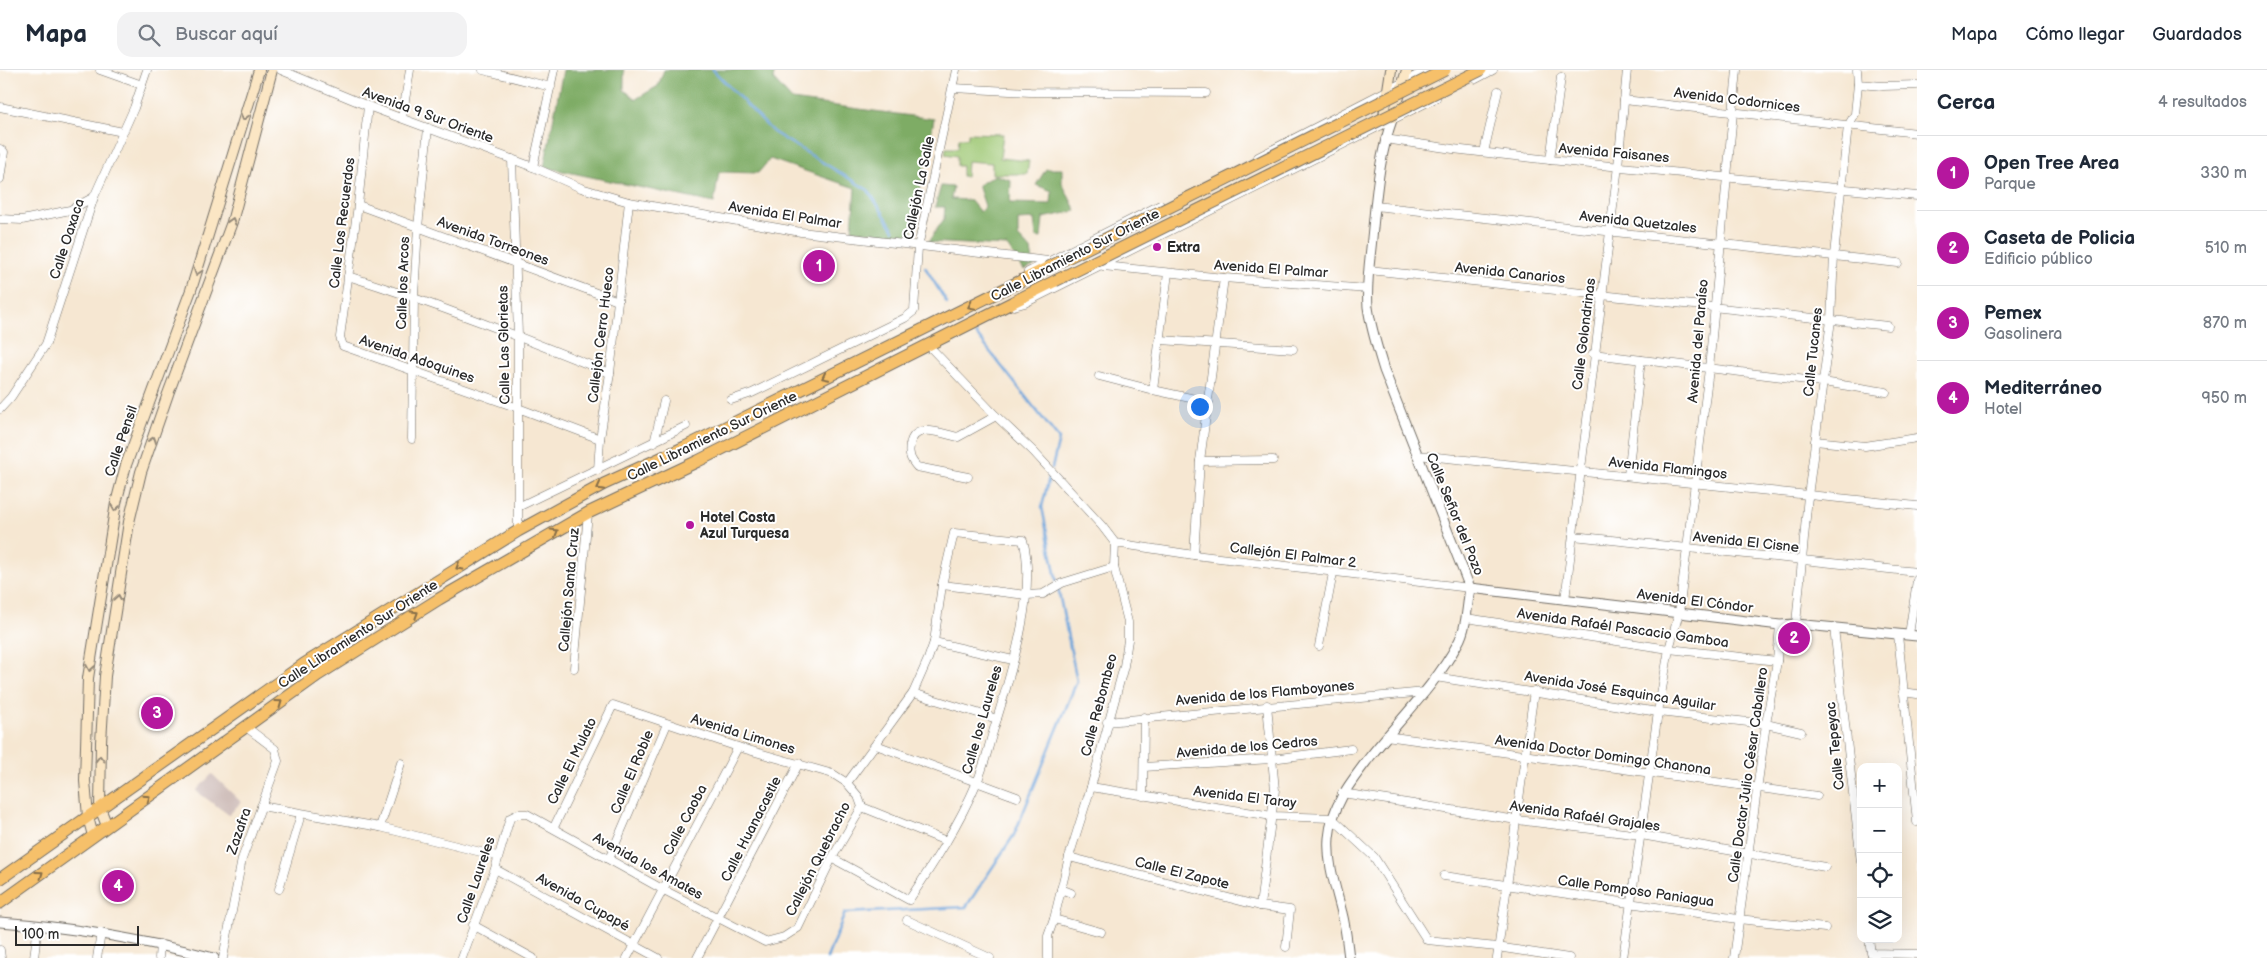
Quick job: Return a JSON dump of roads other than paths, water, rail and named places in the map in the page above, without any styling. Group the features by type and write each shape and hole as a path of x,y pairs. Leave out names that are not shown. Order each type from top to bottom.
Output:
{"main road":[{"name":"Calle Pensil","path":"93,836 88,817 85,781 88,678 116,503 126,465 191,290 259,70"},
{"path":"107,826 100,808 100,742 105,676 129,522 142,472 168,394 232,222 272,70"},
{"path":"1387,125 1387,90 1391,70"},
{"path":"1387,125 1407,70"},
{"name":"Calle Libramiento Sur Oriente","path":"0,879 304,664 518,531 604,484 685,447 1014,285 1047,265 1445,70"},
{"name":"Calle Libramiento Sur Oriente","path":"0,903 318,675 439,599 588,513 698,461 1055,281 1482,70"}],"street":[{"path":"100,70 142,85"},
{"name":"Calle Oaxaca","path":"0,409 11,397 46,344 94,197 123,132 147,70"},
{"name":"Avenida 9 Sur Oriente","path":"281,70 368,106 512,159"},
{"path":"402,118 410,70"},
{"path":"483,70 550,87"},
{"path":"533,167 554,70"},
{"name":"Callejón La Salle","path":"731,400 752,393 905,318 914,311 919,257 915,246 956,70"},
{"path":"1047,265 1427,70"},
{"path":"1004,307 1025,303 1102,266 1387,125 1493,70"},
{"name":"Calle Golondrinas","path":"1565,600 1618,166 1627,70"},
{"name":"Avenida del Paraíso","path":"1622,958 1658,712 1670,648 1679,613 1709,369 1737,70"},
{"name":"Calle Tucanes","path":"1796,624 1808,496 1831,320 1834,255 1841,188 1848,126 1855,114 1858,84 1857,70"},
{"path":"1550,160 1561,78"},
{"path":"1858,84 1882,86 1917,85"},
{"path":"953,88 1030,92 1206,93"},
{"path":"1484,152 1498,91"},
{"name":"Avenida Codornices","path":"1624,100 1917,133"},
{"name":"Calle Los Recuerdos","path":"341,343 368,106"},
{"path":"0,107 123,132"},
{"name":"Avenida Faisanes","path":"1387,125 1453,149 1917,196"},
{"name":"Calle Señor del Pozo","path":"1350,958 1342,914 1332,878 1329,840 1332,818 1342,793 1386,736 1425,692 1458,643 1466,618 1470,588 1384,370 1374,338 1368,307 1369,270 1375,206 1387,125"},
{"name":"Calle los Arcos","path":"412,439 414,296 418,227 428,128"},
{"path":"0,149 4,152 0,179"},
{"name":"Avenida El Palmar","path":"512,159 581,188 628,202 801,232 1047,265 1061,263"},
{"name":"Calle Las Glorietas","path":"512,159 518,336 518,531"},
{"path":"0,219 22,220 70,210 94,197"},
{"name":"Callejón Cerro Hueco","path":"598,470 628,202"},
{"name":"Avenida Torreones","path":"358,205 514,261 618,301"},
{"name":"Avenida Quetzales","path":"1375,206 1609,232 1720,242 1898,263"},
{"name":"Avenida El Palmar","path":"1084,263 1168,273 1368,289"},
{"name":"Avenida Canarios","path":"1369,270 1888,326"},
{"path":"1154,390 1168,273"},
{"path":"348,276 414,296 610,373"},
{"path":"1194,556 1200,461 1217,343 1224,278"},
{"path":"1160,340 1293,349"},
{"name":"Avenida Adoquines","path":"341,343 343,346 600,439"},
{"path":"929,346 996,416 1016,434 1102,526 1114,543"},
{"path":"1594,354 1824,382 1886,392"},
{"path":"1628,476 1641,360"},
{"path":"1099,376 1209,402"},
{"path":"0,395 11,397"},
{"path":"654,443 664,401"},
{"path":"968,477 917,467 910,457 909,451 913,436 918,431 927,430 958,437 996,416"},
{"path":"518,507 686,426"},
{"path":"1815,441 1865,446 1917,438"},
{"name":"Avenida Flamingos","path":"1417,455 1580,470 1694,484 1917,506"},
{"path":"1200,461 1273,460"},
{"name":"Callejón Santa Cruz","path":"574,668 588,513"},
{"name":"Calle los Laureles","path":"832,858 909,900 946,841 978,782 1013,660 1027,594 1027,556 1023,540 954,532 942,585"},
{"name":"Avenida El Cisne","path":"1572,536 1917,572"},
{"name":"Callejón El Palmar 2","path":"1114,543 1194,556 1470,588"},
{"name":"Calle Rebombeo","path":"1048,958 1048,936 1124,666 1128,640 1128,622 1114,567 1114,543"},
{"path":"848,783 913,693 934,642 942,585 1044,594 1062,583 1114,567"},
{"path":"1319,646 1333,572"},
{"path":"1913,636 1917,580"},
{"name":"Avenida El Cóndor","path":"1470,588 1780,625 1796,624 1913,636"},
{"name":"Avenida Rafaél Pascacio Gamboa","path":"1466,618 1670,648 1777,661"},
{"name":"Calle Doctor Julio César Caballero","path":"1734,958 1766,724 1777,661 1780,625"},
{"name":"Calle Tepeyac","path":"1834,628 1860,853"},
{"path":"1898,634 1903,692 1913,745 1917,822"},
{"path":"934,642 1013,660"},
{"name":"Avenida José Esquinca Aguilar","path":"1435,677 1534,691 1658,712 1766,724 1801,732"},
{"path":"1497,958 1497,947 1517,820 1534,691"},
{"name":"Avenida de los Flamboyanes","path":"1107,722 1267,705 1425,692"},
{"path":"1903,692 1917,694"},
{"path":"913,693 997,719"},
{"name":"Avenida Limones","path":"613,705 738,747 833,774 848,783 858,796"},
{"name":"Calle El Mulato","path":"554,828 613,705"},
{"path":"1260,906 1276,790 1271,760 1267,705"},
{"path":"1143,796 1144,717"},
{"name":"Calle El Roble","path":"608,859 667,724"},
{"name":"Zazafra","path":"223,958 242,859 278,761 275,749 246,727"},
{"name":"Avenida Doctor Domingo Chanona","path":"1386,736 1648,774 1817,796"},
{"path":"876,745 1017,797"},
{"name":"Calle Caoba","path":"628,958 738,747"},
{"name":"Avenida de los Cedros","path":"1144,767 1271,760 1351,749"},
{"path":"380,827 401,763"},
{"name":"Calle Huanacastle","path":"697,958 719,920 799,763"},
{"name":"Avenida El Taray","path":"1091,787 1272,816 1332,818"},
{"name":"Avenida Rafaél Grajales","path":"1342,793 1517,820 1641,835 1824,867"},
{"name":"Callejón Quebracho","path":"766,942 784,937 798,928 832,858 862,807 858,796"},
{"path":"261,806 380,827 497,856"},
{"path":"862,807 946,841"},
{"path":"279,889 301,814"},
{"name":"Avenida los Amates","path":"518,814 527,814 662,890 766,942"},
{"name":"Calle Laureles","path":"462,958 510,818 518,814"},
{"path":"1332,818 1374,857 1427,940 1497,947 1568,958"},
{"name":"Calle El Zapote","path":"1069,857 1260,906 1290,910 1286,947"},
{"name":"Avenida Cupapé","path":"494,869 658,958"},
{"name":"Calle Pomposo Paniagua","path":"1444,876 1738,919 1824,928"},
{"path":"1061,889 1071,893"},
{"path":"1054,919 1101,932"},
{"path":"907,920 990,958"},
{"path":"0,922 101,933 160,944 214,958"},
{"path":"34,958 38,925"},
{"path":"473,925 532,958"},
{"path":"97,958 101,933"},
{"path":"1870,943 1871,953 1917,954"},
{"path":"159,958 160,944"},
{"path":"0,950 1,958"}],"waterway":[{"path":"713,70 773,132 868,190 894,230"},
{"path":"925,267 947,303"},
{"path":"976,334 1059,439 1052,468"},
{"path":"1050,473 1042,507 1057,583"},
{"path":"827,958 845,913 966,907 1014,835 1077,681 1058,588"}],"place":[{"name":"Extra","path":"1157,247"},
{"name":"Open Tree Area","path":"819,266"},
{"name":"Hotel Costa Azul Turquesa","path":"690,525"},
{"name":"Caseta de Policia","path":"1794,638"},
{"name":"Pemex","path":"157,713"},
{"name":"Mediterráneo","path":"118,886"}]}
